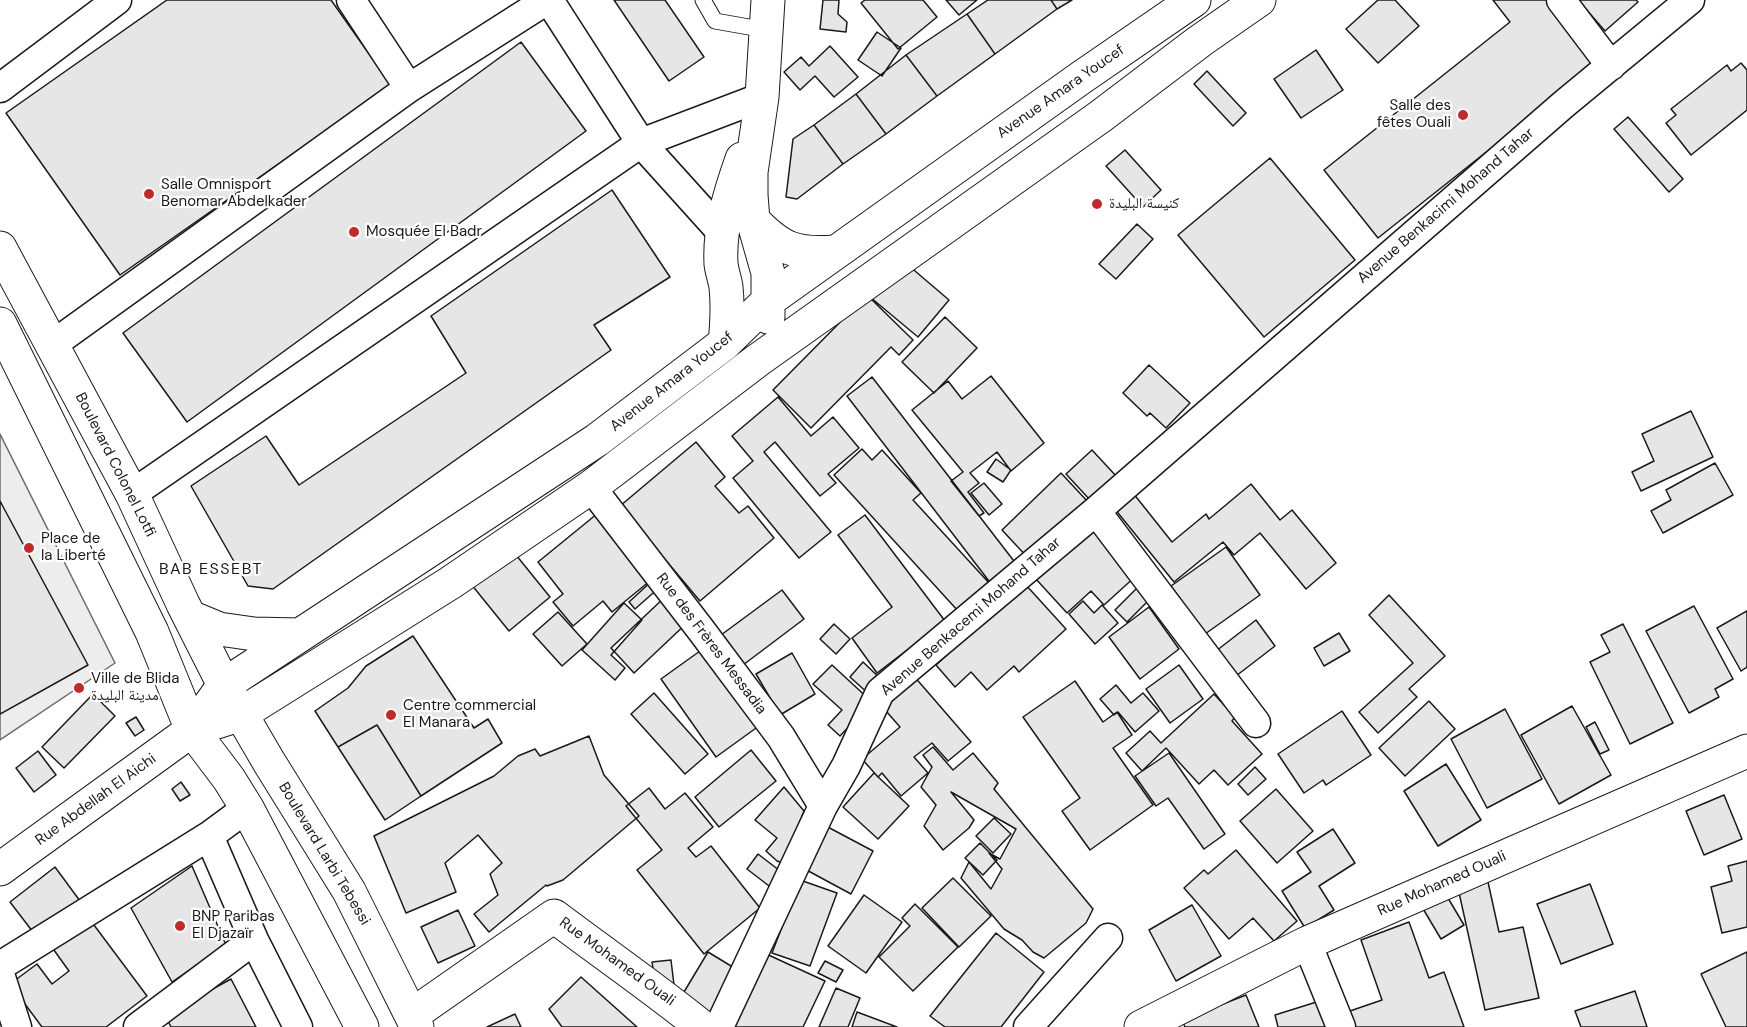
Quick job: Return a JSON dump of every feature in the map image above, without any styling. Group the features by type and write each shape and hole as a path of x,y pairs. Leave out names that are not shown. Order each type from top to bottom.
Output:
{"main road":[{"name":"Avenue Amara Youcef","path":"192,730 224,685 597,441 725,343 769,300 1194,0"},
{"path":"192,730 242,714 450,583 591,487 758,360 1258,0"},
{"path":"758,360 768,327 768,273 753,220 751,172 762,97 767,15"},
{"path":"725,343 728,311 721,265 725,211 762,97"},
{"path":"753,220 769,237 789,249 812,254 835,252"},
{"name":"Boulevard Colonel Lotfi","path":"0,248 132,494 224,685"},
{"path":"0,324 152,632 192,730 229,779 247,808 362,1027"},
{"path":"190,617 219,629 274,636 300,635"},
{"path":"269,762 266,742 272,717 291,683"},
{"name":"Boulevard Larbi Tebessi","path":"224,685 349,891 415,1021"},
{"name":"Rue Abdellah El Aichi","path":"0,869 192,730"},
{"name":"Rue Mohamed Ouali","path":"1141,1027 1307,943 1746,757"},
{"name":"Rue Mohamed Ouali","path":"415,1021 554,916 665,996 702,1027"}],"street":[{"path":"0,88 117,0"},
{"path":"351,0 409,88"},
{"path":"52,345 409,88 548,0 642,143 723,234"},
{"path":"1562,0 1611,66"},
{"name":"Avenue Benkacimi Mohand Tahar","path":"1205,415 1563,104 1690,0"},
{"path":"132,494 642,143 762,97"},
{"name":"Avenue Benkacemi Mohand Tahar","path":"719,1027 823,806 846,766 880,692 1096,511 1205,415"},
{"name":"Rue des Frères Messadia","path":"591,487 781,737 823,806"},
{"path":"1096,511 1256,723"},
{"path":"0,966 209,836 247,808"},
{"path":"209,836 254,940 298,1027"},
{"path":"1028,1027 1108,938"},
{"path":"138,1027 254,940"},
{"path":"1307,943 1341,1027"},
{"path":"0,974 17,1027"}],"lane":[{"path":"703,0 715,21 767,15"}],"shaded area":[{"name":"Place de la Liberté","path":"0,434 115,663 0,740"}],"building":[{"name":"Salle Omnisport Benomar Abdelkader","path":"167,0 331,0 391,85 120,275 6,113"},
{"path":"614,0 665,0 704,57 669,81"},
{"path":"823,0 839,0 838,14 847,22 846,32 820,29"},
{"path":"865,0 923,0 937,17 898,49 861,3"},
{"path":"946,0 977,0 959,15"},
{"path":"988,0 1051,0 1057,9 995,54 967,14"},
{"path":"1051,0 1072,0 1057,9"},
{"path":"1378,0 1395,0 1419,26 1378,63 1346,29"},
{"name":"Salle des fêtes Ouali","path":"1493,0 1555,0 1602,60 1378,238 1324,170 1510,22"},
{"path":"1578,0 1636,0 1638,2 1605,31"},
{"path":"967,14 995,54 937,96 906,55"},
{"path":"877,32 901,48 882,76 858,60"},
{"name":"Mosquée El Badr","path":"521,42 586,131 187,422 123,333"},
{"path":"830,46 858,77 834,97 815,76 800,90 784,72 801,57 809,66"},
{"path":"1316,50 1343,90 1301,118 1274,79"},
{"path":"906,55 937,96 886,134 856,94"},
{"path":"1741,63 1747,70 1747,110 1691,155 1666,123 1676,115 1671,109 1727,65 1731,71"},
{"path":"1207,71 1246,113 1233,126 1194,84"},
{"path":"856,94 886,134 843,164 814,125"},
{"path":"1628,117 1683,179 1669,192 1614,129"},
{"path":"814,125 843,164 797,199 786,197 793,139"},
{"path":"1125,150 1161,190 1143,207 1106,166"},
{"path":"1270,158 1355,260 1264,337 1178,235"},
{"path":"612,190 670,277 594,325 611,350 273,589 248,586 191,486 266,436 299,485 466,373 431,316"},
{"path":"1137,224 1153,239 1116,279 1099,264"},
{"path":"901,259 949,300 918,337 870,297"},
{"path":"867,295 913,340 899,355 891,347 811,428 773,390"},
{"path":"945,317 977,348 934,393 902,362"},
{"path":"1149,365 1190,403 1166,428 1150,413 1147,416 1123,393"},
{"path":"991,376 1044,443 1011,471 997,452 970,473 979,483 968,492 984,513 979,516 951,481 963,472 912,410 948,381 962,399"},
{"path":"872,377 1017,565 992,585 847,396"},
{"path":"778,397 811,436 833,417 859,448 828,474 836,483 820,496 775,442 764,452 831,532 799,558 733,478 753,461 732,436"},
{"path":"1691,411 1713,457 1641,491 1632,472 1654,461 1642,434"},
{"path":"696,442 725,477 715,486 739,513 748,506 774,538 700,601 620,506"},
{"path":"862,449 872,460 882,450 921,493 913,500 990,584 959,612 834,475"},
{"path":"1092,450 1117,477 1091,501 1066,474"},
{"path":"996,459 1011,470 1003,482 987,472"},
{"path":"1715,463 1733,495 1663,533 1651,511 1671,500 1666,490"},
{"path":"1061,473 1089,503 1029,559 1002,530"},
{"path":"984,483 1002,504 989,515 971,493"},
{"path":"1251,484 1280,520 1292,510 1336,563 1306,589 1260,533 1234,555 1223,542 1174,582 1114,508 1133,493 1172,542 1206,514 1209,519"},
{"path":"0,501 88,665 0,714"},
{"path":"603,509 656,576 612,612 603,601 573,626 553,602 563,594 538,562"},
{"path":"865,515 945,621 877,673 852,638 892,607 838,535"},
{"path":"1093,526 1137,575 1104,605 1091,591 1067,613 1035,578"},
{"path":"1226,547 1260,595 1205,634 1171,586"},
{"path":"512,550 550,597 509,631 471,584"},
{"path":"654,579 661,586 635,609 629,602"},
{"path":"1025,584 1066,629 1019,672 1014,666 987,690 971,672 955,687 936,665"},
{"path":"1138,587 1150,599 1127,622 1115,610"},
{"path":"782,590 804,619 743,665 721,635"},
{"path":"1389,595 1445,656 1409,689 1417,697 1378,733 1359,712 1413,663 1369,615"},
{"path":"666,596 689,621 634,673 611,648"},
{"path":"1083,601 1094,613 1102,605 1118,623 1095,644 1069,614"},
{"path":"624,603 642,620 611,655 625,668 615,680 582,650"},
{"path":"1694,606 1733,679 1715,689 1719,697 1689,713 1646,631"},
{"path":"1149,607 1179,649 1140,679 1109,637"},
{"path":"1747,611 1747,667 1741,671 1717,628"},
{"path":"558,612 587,644 562,666 533,634"},
{"path":"1256,620 1275,646 1236,676 1216,651"},
{"path":"834,624 850,639 836,654 820,639"},
{"path":"1623,624 1673,723 1630,744 1590,662 1610,652 1601,635"},
{"path":"1339,633 1350,651 1324,666 1314,648"},
{"name":"Centre commercial El Manara","path":"413,636 474,728 488,719 502,743 421,796 377,725 338,747 315,711 348,688 366,666"},
{"path":"707,646 763,723 716,757 661,679"},
{"path":"792,653 815,694 780,715 756,674"},
{"path":"863,662 884,682 871,696 850,677"},
{"path":"832,665 872,702 840,736 828,725 842,710 813,684"},
{"path":"1179,665 1203,699 1170,723 1146,689"},
{"path":"913,675 971,742 948,761 932,743 914,757 928,773 901,796 882,773 878,777 862,759 900,727 879,703"},
{"path":"1075,681 1103,722 1117,712 1132,735 1113,748 1153,805 1090,850 1062,811 1080,798 1023,717"},
{"path":"1116,685 1131,703 1143,693 1159,711 1135,732 1118,712 1114,715 1100,699"},
{"path":"654,693 708,754 685,774 631,714"},
{"path":"93,694 115,716 64,768 42,747"},
{"path":"1214,694 1235,717 1232,721 1262,754 1228,785 1214,770 1199,784 1166,748 1142,771 1126,753 1150,731 1161,743"},
{"path":"1429,701 1455,729 1405,776 1379,748"},
{"path":"1572,706 1611,775 1559,804 1521,735"},
{"path":"1505,709 1542,779 1487,808 1451,739"},
{"path":"1342,711 1371,755 1326,785 1323,780 1304,793 1278,754"},
{"path":"136,717 144,730 135,736 126,723"},
{"path":"1595,722 1609,750 1600,754 1586,727"},
{"path":"377,725 421,796 385,820 338,747"},
{"path":"589,736 604,775 639,816 563,880 546,885 489,932 474,914 498,895 490,874 502,863 478,835 445,863 456,892 406,913 374,836 494,776 518,756 535,749 540,756"},
{"path":"933,747 953,770 973,753 998,783 994,789 1093,909 1086,923 1044,958 1004,929 961,878 969,862 991,889 1002,869 989,853 1000,859 1016,829 951,792 974,820 969,828 943,850 924,826 936,805 921,787 932,767 923,755"},
{"path":"751,750 776,781 719,827 695,797"},
{"path":"38,751 56,775 34,792 16,768"},
{"path":"1169,753 1225,834 1204,849 1168,798 1156,806 1135,776"},
{"path":"1446,764 1481,820 1438,846 1404,791"},
{"path":"1255,767 1266,779 1248,795 1238,784"},
{"path":"874,773 909,806 878,839 843,807"},
{"path":"181,782 190,795 180,801 172,789"},
{"path":"784,787 804,811 783,863 777,861 766,851 777,838 755,820"},
{"path":"649,788 665,809 685,793 713,827 688,848 696,857 711,846 760,908 704,954 637,870 662,850 626,806"},
{"path":"1276,789 1313,831 1277,863 1240,821"},
{"path":"1724,795 1742,839 1704,855 1686,811"},
{"path":"994,818 1011,834 993,853 976,836"},
{"path":"824,825 873,851 851,894 801,867"},
{"path":"1333,829 1355,863 1319,886 1334,910 1305,928 1282,891 1311,872 1297,852"},
{"path":"980,843 997,860 983,875 965,858"},
{"path":"1236,850 1297,921 1274,941 1253,918 1229,939 1184,888 1204,870 1208,874"},
{"path":"758,854 784,874 773,889 747,869"},
{"path":"1747,861 1747,927 1722,933 1711,887 1732,881 1728,866"},
{"name":"BNP Paribas El Djazaïr","path":"192,866 226,945 172,982 131,908"},
{"path":"55,867 80,901 36,936 10,902"},
{"path":"953,878 991,916 959,947 922,908"},
{"path":"800,880 837,893 810,966 772,953"},
{"path":"1488,882 1499,932 1523,927 1539,998 1485,1010 1458,888"},
{"path":"1590,884 1613,944 1561,964 1537,904"},
{"path":"1445,893 1464,925 1441,939 1422,907"},
{"path":"864,895 902,922 866,973 828,946"},
{"path":"915,904 958,947 913,991 879,957 910,926 902,918"},
{"path":"1192,905 1221,956 1176,981 1149,930"},
{"path":"458,910 475,946 438,963 421,927"},
{"path":"88,917 147,996 106,1027 42,1027 10,984 37,964 52,984 69,971 51,946"},
{"path":"1409,922 1429,978 1444,972 1464,1027 1353,1027 1347,1012 1382,1000 1361,940"},
{"path":"996,933 1044,972 1001,1027 945,1027 930,1016"},
{"path":"708,952 736,969 706,1019 678,1002"},
{"path":"762,952 825,981 803,1027 727,1027"},
{"path":"1747,952 1747,1027 1726,1027 1701,974"},
{"path":"671,960 674,985 656,987 652,962"},
{"path":"825,961 843,970 836,982 818,973"},
{"path":"581,977 637,1027 562,1027 549,1009"},
{"path":"231,979 256,1027 171,1027 165,1015"},
{"path":"836,988 860,998 848,1027 819,1027"},
{"path":"1635,991 1647,1027 1581,1027 1575,1011"},
{"path":"1246,995 1259,1027 1185,1027 1182,1020"},
{"path":"1326,999 1335,1027 1278,1027 1275,1015"},
{"path":"857,1012 897,1027 852,1027"},
{"path":"515,1014 521,1027 487,1027"}],"place":[{"name":"Salle des fêtes Ouali","path":"1463,115"},
{"name":"Salle Omnisport Benomar Abdelkader","path":"149,194"},
{"name":"كنيسة البليدة","path":"1097,204"},
{"name":"Mosquée El Badr","path":"354,232"},
{"name":"Place de la Liberté","path":"29,548"},
{"name":"Ville de Blida مدينة البليدة","path":"79,688"},
{"name":"Centre commercial El Manara","path":"391,715"},
{"name":"BNP Paribas El Djazaïr","path":"180,926"}],"district":[{"name":"BAB ESSEBT","path":"211,570"}]}
